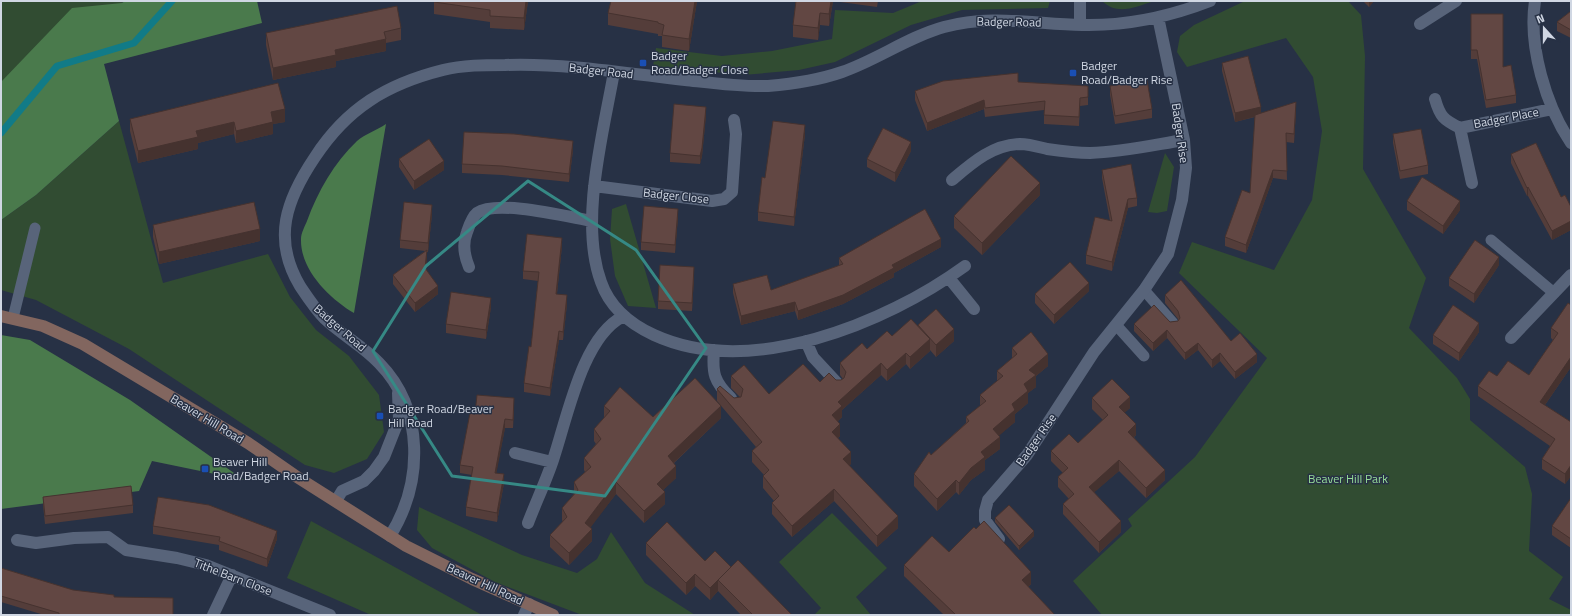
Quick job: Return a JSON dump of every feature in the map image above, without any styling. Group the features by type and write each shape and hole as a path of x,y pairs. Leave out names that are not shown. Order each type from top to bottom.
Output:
{"main road":[{"name":"Beaver Hill Road","path":"7,317 43,326 83,344 248,443 390,536 472,579 526,610 553,615"}],"street":[{"path":"1080,1 1080,25"},
{"name":"Badger Road","path":"390,536 401,516 415,462 413,428 405,403 390,376 379,363 337,330 311,302 288,260 284,239 285,222 302,177 316,154 335,129 358,108 386,89 417,77 450,68 519,64 565,66 717,83 766,86 804,82 844,72 912,39 950,25 977,20 1011,20 1080,25 1104,25 1158,17 1185,11 1210,1"},
{"path":"1420,24 1456,1"},
{"name":"Badger Place","path":"1535,1 1533,15 1535,42 1552,109 1571,143"},
{"name":"Badger Rise","path":"1007,548 992,531 986,520 985,511 988,500 1027,455 1094,352 1117,326 1144,290 1168,254 1182,200 1186,168 1184,140 1158,17"},
{"path":"614,72 594,186 592,221 593,253 601,283 622,317 637,327 662,339 683,345 714,350 750,350 806,341 847,328 896,307 949,278 965,266"},
{"name":"Badger Place","path":"1435,99 1439,112 1446,121 1460,128 1552,109"},
{"name":"Badger Close","path":"594,186 712,201 724,199 732,192 736,134 734,120"},
{"name":"Badger Place","path":"1460,128 1472,183"},
{"path":"952,180 975,160 1004,146 1021,144 1054,150 1088,153 1121,150 1184,140"},
{"path":"469,267 465,257 464,241 470,223 477,213 492,208 513,207 592,221"},
{"path":"1511,338 1571,275"},
{"path":"949,278 974,309"},
{"path":"528,523 552,462 584,365 604,332 612,322 622,317"},
{"path":"806,341 813,357 838,385"},
{"path":"714,350 712,367 715,379 720,388 736,403"},
{"path":"336,501 342,491 364,481 374,471 384,457 398,418 398,390"},
{"path":"515,453 552,462"},
{"name":"Tithe Barn Close","path":"17,540 36,543 74,538 108,537 126,550 177,558 206,565 330,615"},
{"path":"214,615 232,575"}],"lane":[{"path":"7,317 35,228"},
{"path":"1491,240 1554,293"},
{"path":"1144,290 1173,323"},
{"path":"1117,326 1144,356"}],"highlighted area":[{"path":"528,181 636,250 706,348 605,496 452,476 373,351 426,266"}],"green space":[{"path":"1,1 125,1 1,82"},
{"path":"125,1 257,1 262,23 104,64 119,121 36,195 1,220 1,82 72,8 122,3"},
{"path":"922,1 1050,1 1048,8 962,10 911,25 835,62 799,70 743,75 653,66 656,48 722,56 772,51 832,39 835,10 893,13"},
{"path":"1102,1 1154,1 1133,8 1120,9 1108,6"},
{"name":"Beaver Hill Park","path":"1245,1 1348,1 1361,15 1365,56 1363,169 1426,278 1409,328 1457,378 1470,399 1470,420 1525,467 1532,494 1529,551 1563,577 1549,599 1571,610 1571,615 1102,615 1073,581 1132,526 1128,519 1195,457 1267,358 1179,273 1192,242 1274,270 1312,200 1322,131 1313,77 1286,38 1187,67 1177,52 1180,36 1194,25"},
{"path":"119,121 163,283 268,254 290,297 316,330 349,356 379,395 384,432 367,459 334,473 305,465 129,349 36,300 1,290 1,220 36,195"},
{"path":"386,124 354,313 326,292 311,272 305,262 302,251 301,237 311,210 334,168 357,141"},
{"path":"1165,153 1174,167 1167,211 1157,213 1148,212"},
{"path":"626,204 656,308 628,306 615,276 610,239 612,209"},
{"path":"1,335 30,340 130,400 244,480 152,461 139,491 1,509"},
{"path":"419,507 522,555 577,573 597,559 611,532 645,583 695,615 582,615 495,582 432,548 417,530"},
{"path":"832,513 887,568 856,597 871,615 814,615 821,608 779,562"},
{"path":"311,521 482,615 371,615 287,578"}],"building":[{"path":"434,1 526,1 524,18 490,16 490,10"},
{"path":"611,1 695,1 689,39 662,35 664,25 658,22 608,13"},
{"path":"796,1 831,1 829,14 820,13 818,28 793,25"},
{"path":"397,6 401,28 384,32 386,39 335,50 336,55 273,68 266,33"},
{"path":"1571,11 1571,30 1557,22"},
{"path":"1471,14 1503,14 1503,67 1511,65 1516,95 1486,100 1477,50 1471,50"},
{"path":"1248,56 1261,107 1235,113 1222,63"},
{"path":"1018,73 1018,82 1088,86 1088,97 1080,98 1079,117 1044,115 1045,101 985,108 984,100 927,123 915,91 943,81"},
{"path":"1147,80 1152,109 1115,116 1110,86"},
{"path":"278,83 285,109 271,112 273,122 236,131 234,122 196,131 198,137 138,151 130,119"},
{"path":"1296,102 1294,134 1286,133 1287,171 1273,170 1246,245 1225,237 1242,190 1250,193 1255,115"},
{"path":"674,104 706,107 700,156 670,153"},
{"path":"773,121 805,125 794,217 758,212 762,177 765,178"},
{"path":"883,128 911,142 895,173 867,159"},
{"path":"1421,129 1428,165 1400,171 1393,134"},
{"path":"464,132 514,134 573,141 569,174 502,166 462,164"},
{"path":"429,139 444,161 414,181 399,159"},
{"path":"1536,143 1561,197 1565,195 1571,207 1571,221 1552,231 1528,187 1527,188 1511,154"},
{"path":"1011,156 1040,183 982,243 954,216"},
{"path":"1131,164 1137,198 1128,199 1112,262 1086,255 1095,217 1112,221 1102,170"},
{"path":"1422,177 1460,201 1443,226 1407,201"},
{"path":"254,202 260,229 159,252 153,225"},
{"path":"404,202 432,205 428,243 400,240"},
{"path":"644,206 678,209 675,245 641,242"},
{"path":"925,209 941,239 892,265 894,268 843,295 798,311 795,302 741,316 733,284 767,275 771,290 843,264 839,258"},
{"path":"527,234 562,238 556,294 567,295 563,332 559,331 550,388 524,383 529,346 531,347 539,272 523,271"},
{"path":"1475,240 1499,257 1474,294 1449,278"},
{"path":"427,250 425,268 438,286 415,303 393,275"},
{"path":"1070,262 1089,283 1054,315 1035,294"},
{"path":"660,265 694,267 692,303 658,301"},
{"path":"1181,280 1231,341 1240,333 1257,354 1235,372 1220,353 1212,360 1198,343 1185,353 1167,330 1153,343 1134,324 1154,305 1170,322 1178,321 1180,318 1178,311 1165,295"},
{"path":"451,292 491,298 486,330 446,324"},
{"path":"1568,303 1571,305 1571,357 1540,402 1571,422 1571,465 1565,474 1542,459 1555,439 1478,386 1489,371 1497,376 1508,361 1529,375 1558,333 1551,328"},
{"path":"1453,305 1479,323 1459,353 1433,335"},
{"path":"936,309 954,329 936,345 918,325"},
{"path":"911,319 930,339 910,357 906,353 887,370 881,363 838,402 842,406 832,415 840,424 832,432 851,452 843,459 898,516 877,536 834,489 792,526 772,503 779,496 763,476 769,470 752,451 762,442 717,389 720,386 734,398 741,397 743,389 731,376 744,365 769,394 803,364 820,382 829,373 836,380 841,380 844,378 846,372 840,363 862,343 867,349 887,331 892,336"},
{"path":"1031,332 1048,354 1029,370 1036,375 1024,384 1028,391 1012,404 1015,410 993,429 1000,437 981,452 985,457 971,468 959,483 956,480 937,499 914,474 929,452 931,455 969,421 966,417 986,401 980,395 1003,376 997,371 1017,354 1012,348"},
{"path":"695,378 721,406 668,456 676,466 657,484 665,492 644,511 616,482 585,523 592,529 569,553 550,535 567,517 562,508 578,490 574,482 591,467 584,458 601,439 594,429 610,411 604,406 620,387 653,417"},
{"path":"1112,379 1130,397 1119,407 1136,424 1128,432 1165,470 1146,488 1119,460 1089,487 1121,521 1099,542 1063,504 1074,494 1058,477 1068,468 1051,451 1069,434 1078,443 1108,415 1092,398"},
{"path":"477,395 514,398 513,420 505,419 495,473 504,474 497,513 466,507 473,467 460,465 470,413 475,414"},
{"path":"131,486 133,505 45,516 43,497"},
{"path":"158,497 209,505 277,531 267,559 219,541 220,537 153,526"},
{"path":"1571,498 1571,539 1552,526"},
{"path":"1009,505 1034,531 1019,546 995,518"},
{"path":"984,521 1031,572 1022,580 1055,615 956,615 904,565 932,536 949,552 974,527 976,529"},
{"path":"667,522 705,561 715,551 731,567 710,588 695,574 686,583 646,543"},
{"path":"738,560 792,615 753,615 718,580"},
{"path":"1,568 73,590 114,595 114,597 173,598 173,615 59,615 59,613 1,596"}],"waterway":[{"path":"1,133 57,66 134,43 172,1"}],"place":[{"name":"Badger Road/Badger Close","path":"643,63"},
{"name":"Badger Road/Badger Rise","path":"1073,73"},
{"name":"Badger Road/Beaver Hill Road","path":"380,416"},
{"name":"Beaver Hill Road/Badger Road","path":"205,469"}]}
